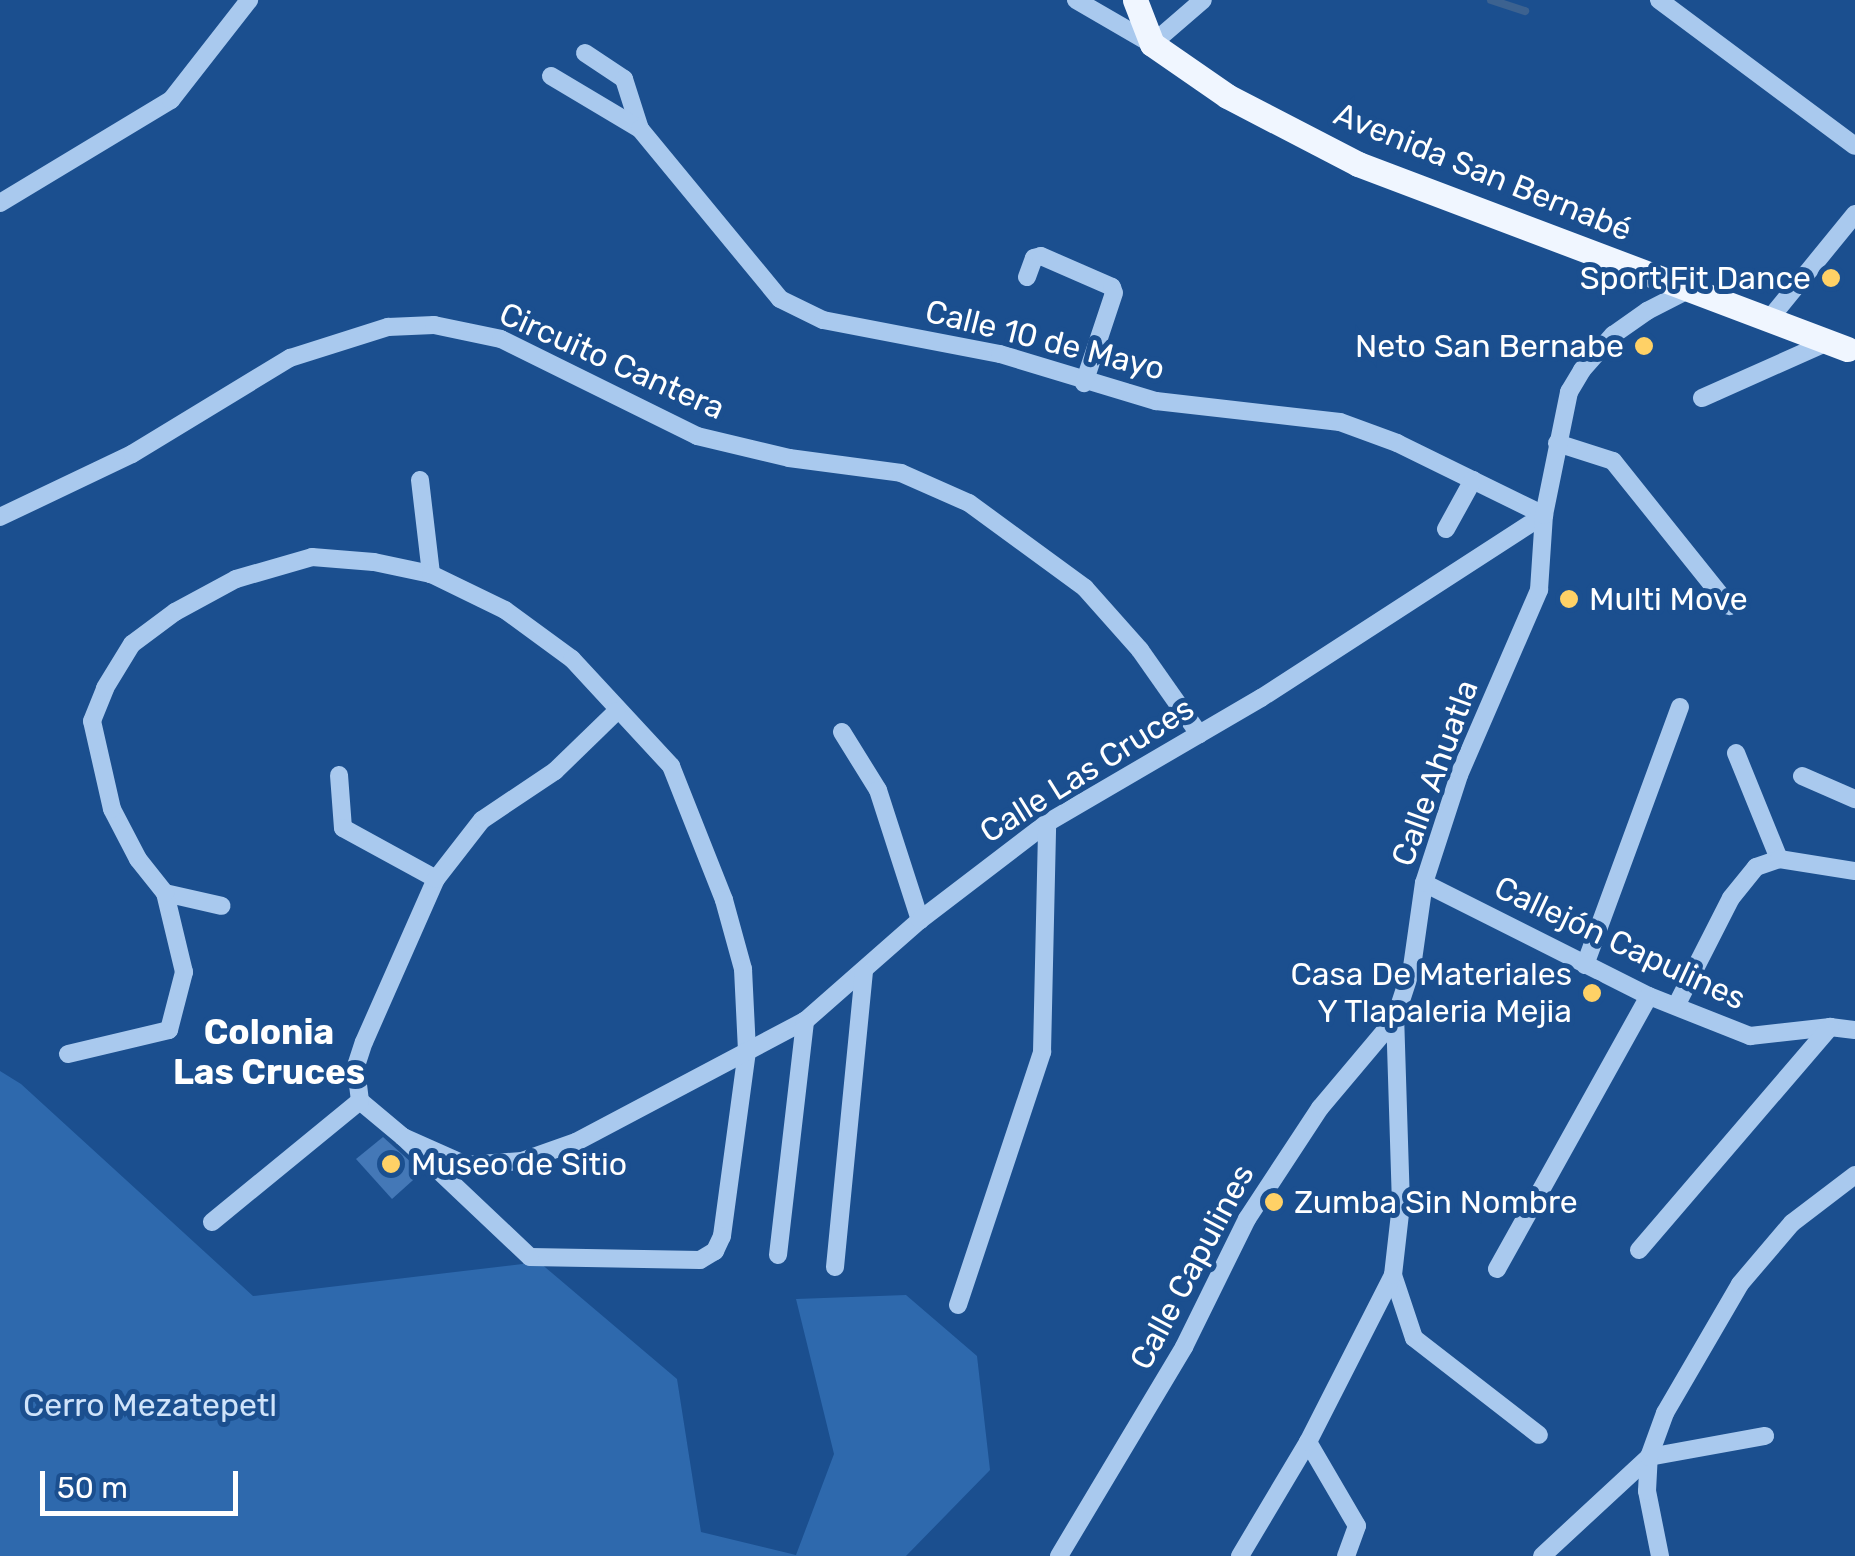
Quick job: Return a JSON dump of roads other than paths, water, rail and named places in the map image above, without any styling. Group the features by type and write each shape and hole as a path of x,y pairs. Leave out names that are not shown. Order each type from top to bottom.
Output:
{"main road":[{"path":"1135,0 1152,44"},
{"name":"Avenida San Bernabé","path":"1152,44 1226,96 1358,164 1771,317 1847,349"}],"street":[{"path":"0,204 172,100 249,0"},
{"path":"1076,0 1152,44 1204,0"},
{"path":"1659,0 1855,146"},
{"path":"585,53 624,80 640,129"},
{"name":"Calle 10 de Mayo","path":"551,76 640,129 780,299 823,320 1000,354 1084,383 1156,401 1340,422 1544,514"},
{"path":"1771,317 1855,214"},
{"path":"1028,277 1034,258 1041,256 1112,287 1114,293 1084,383"},
{"path":"1544,514 1569,392 1582,370 1624,327 1692,288"},
{"name":"Circuito Cantera","path":"0,516 132,454 290,358 388,327 434,326 501,339 603,385 697,436 789,458 902,473 969,503 1084,588 1140,650 1199,734"},
{"path":"1702,398 1847,349"},
{"path":"1557,443 1588,449 1613,461 1729,606"},
{"path":"420,480 431,574"},
{"path":"1446,529 1474,480"},
{"name":"Calle Las Cruces","path":"360,1101 403,1137 466,1165 522,1162 576,1142 805,1021 920,920 1048,823 1199,734 1544,514"},
{"name":"Calle Ahuatla","path":"1240,1556 1308,1442 1394,1274 1401,1205 1395,1020 1412,967 1424,884 1459,775 1540,590 1544,514"},
{"path":"68,1054 170,1030 184,972 165,893 138,859 112,809 92,721 105,688 132,644 175,612 236,579 312,557 374,562 431,574 489,602 572,659 616,711 671,766 699,829 743,969 747,1051 722,1236 715,1252 700,1260 530,1256 403,1137"},
{"path":"1585,965 1680,706"},
{"path":"212,1222 360,1101 356,1066 360,1054 436,879 482,820 555,770 616,711"},
{"path":"842,732 878,790 920,920"},
{"path":"1736,754 1779,859"},
{"path":"339,775 343,828 436,879"},
{"path":"1802,776 1855,800"},
{"path":"958,1305 1042,1052 1048,823"},
{"path":"1676,1006 1731,898 1756,867 1779,859 1855,871"},
{"name":"Callejón Capulines","path":"1424,884 1650,996 1750,1036 1830,1027 1855,1030"},
{"path":"165,893 222,906"},
{"path":"836,1266 864,972"},
{"path":"1497,1269 1650,996"},
{"name":"Calle Capulines","path":"1059,1556 1184,1347 1247,1219 1320,1108 1395,1020"},
{"path":"778,1255 805,1021"},
{"path":"1638,1250 1830,1027"},
{"path":"1660,1556 1653,1539 1647,1491 1649,1456 1665,1414 1740,1284 1792,1223 1854,1183"},
{"path":"1394,1274 1414,1338 1539,1434"},
{"path":"1542,1556 1649,1456 1765,1436"},
{"path":"1308,1442 1357,1526 1346,1556"}],"waterway":[{"path":"1491,0 1525,11"}],"place":[{"name":"Sport Fit Dance","path":"1831,278"},
{"name":"Neto San Bernabe","path":"1644,346"},
{"name":"Multi Move","path":"1569,599"},
{"name":"Casa De Materiales Y Tlapaleria Mejia","path":"1592,993"},
{"name":"Museo de Sitio","path":"391,1164"},
{"name":"Zumba Sin Nombre","path":"1274,1202"}],"district":[{"name":"Colonia Las Cruces","path":"269,1052"}],"park label":[{"name":"Cerro Mezatepetl","path":"150,1405"}]}
